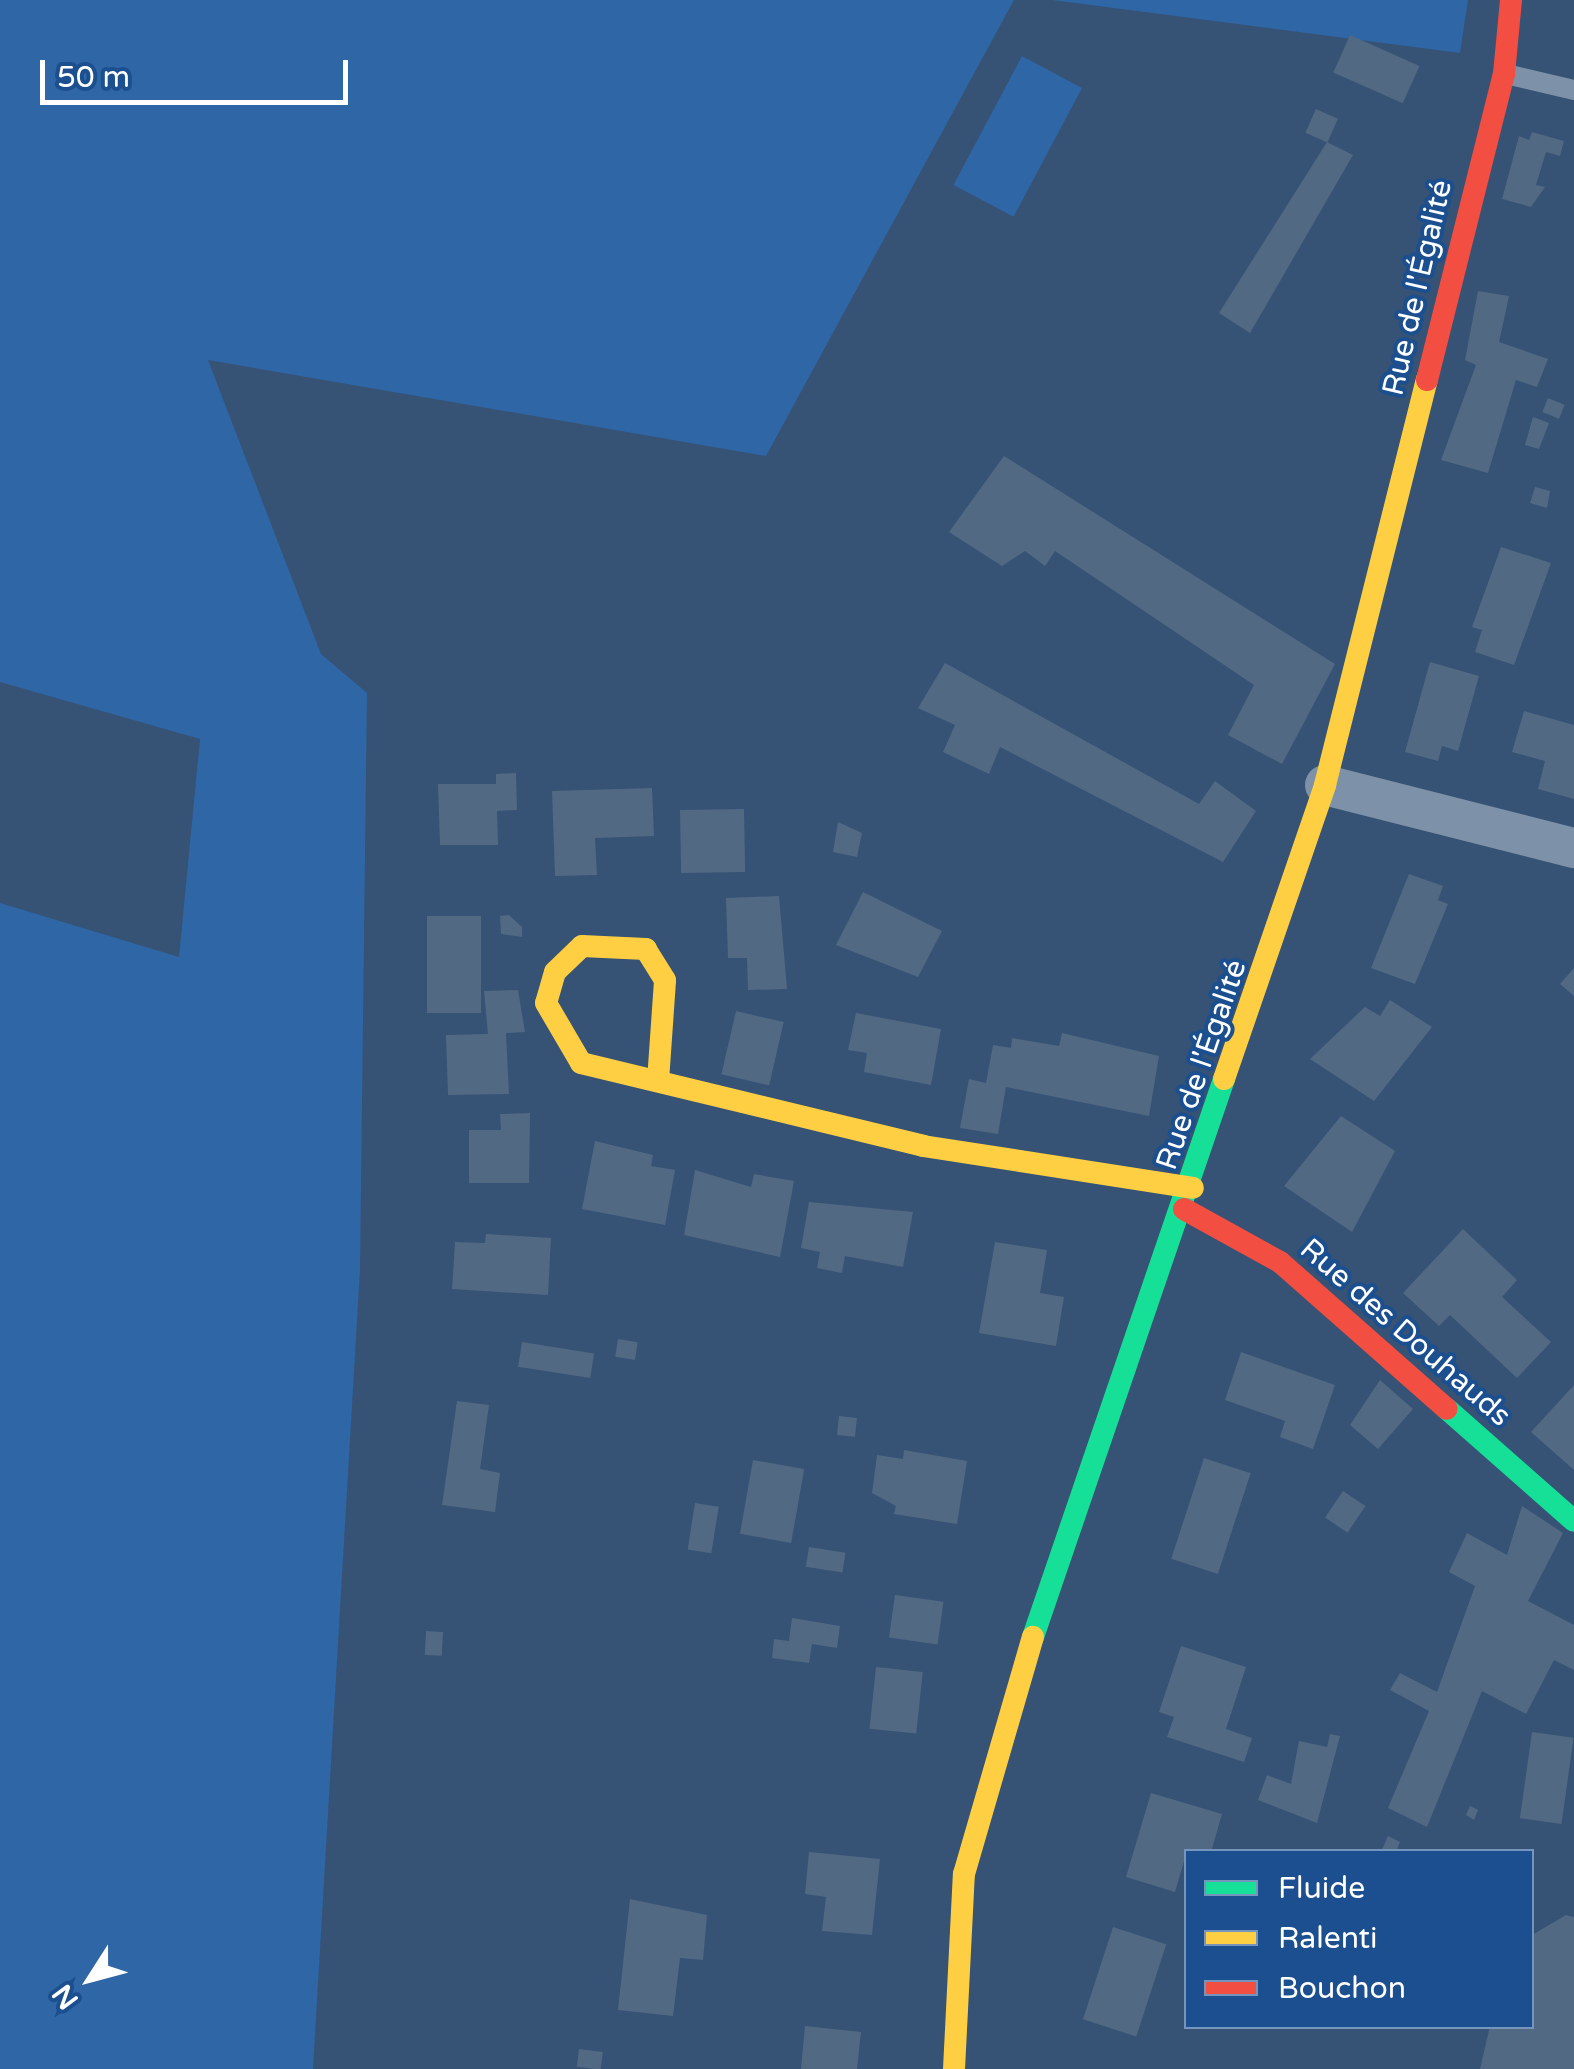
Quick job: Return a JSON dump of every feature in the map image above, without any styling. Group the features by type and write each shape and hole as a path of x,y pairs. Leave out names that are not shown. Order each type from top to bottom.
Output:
{"street":[{"name":"Rue de l'Égalité","path":"1504,74 1511,0"},
{"name":"Rue de l'Égalité","path":"954,2069 964,1874 1004,1720 1188,1199 1325,786 1504,74 1532,0"},
{"path":"1325,786 1574,848"},
{"path":"658,1080 665,980 646,949 582,946 555,972 546,1003 558,1035 581,1063 923,1146 1188,1199"},
{"name":"Rue des Douhauds","path":"1188,1199 1280,1262 1574,1521"}],"lane":[{"path":"1504,74 1574,90"}],"shaded area":[{"path":"0,0 1014,0 766,456 208,360 321,654 367,693 360,1270 313,2069 0,2069 0,903 179,957 200,739 0,682"},
{"path":"1052,0 1468,0 1460,53"},
{"path":"1022,56 1082,88 1013,217 953,185"}],"building":[{"path":"1350,35 1419,66 1403,103 1333,72"},
{"path":"1316,109 1338,119 1327,143 1305,133"},
{"path":"1532,132 1564,141 1560,156 1546,152 1536,185 1545,187 1531,207 1502,199 1519,136 1529,140"},
{"path":"1327,142 1353,155 1250,333 1219,313"},
{"path":"1478,291 1509,296 1499,342 1548,359 1537,387 1516,380 1488,473 1441,460 1476,365 1465,360"},
{"path":"1548,398 1565,405 1559,419 1542,412"},
{"path":"1533,417 1549,423 1539,449 1525,445"},
{"path":"1004,456 1335,664 1282,764 1228,735 1254,685 1055,551 1045,566 1025,551 1002,566 949,532"},
{"path":"1535,487 1550,491 1547,508 1530,503"},
{"path":"1501,547 1551,563 1514,665 1475,652 1482,630 1472,627"},
{"path":"1430,662 1479,676 1458,751 1442,746 1438,761 1405,752"},
{"path":"945,663 1199,804 1215,781 1256,811 1223,862 1000,747 989,774 943,752 955,725 918,708"},
{"path":"1524,711 1574,725 1574,799 1538,789 1545,761 1512,752"},
{"path":"516,773 517,810 497,811 498,845 440,845 438,784 496,784 496,774"},
{"path":"652,788 654,836 595,838 597,875 555,876 552,791"},
{"path":"744,809 745,872 681,873 680,810"},
{"path":"838,822 862,833 857,857 833,852"},
{"path":"1409,874 1443,886 1438,900 1448,904 1415,984 1371,968"},
{"path":"863,892 942,931 918,977 836,945"},
{"path":"779,896 787,989 748,990 747,958 728,958 726,898"},
{"path":"509,915 522,927 522,937 501,934 500,916"},
{"path":"427,916 481,916 481,1013 427,1013"},
{"path":"1574,968 1574,996 1560,984"},
{"path":"518,990 525,1032 506,1033 509,1094 448,1095 446,1035 488,1034 484,991"},
{"path":"1390,1000 1432,1027 1374,1101 1310,1059 1365,1007 1380,1016"},
{"path":"736,1011 784,1022 769,1085 721,1074"},
{"path":"856,1013 941,1029 931,1085 864,1072 867,1053 848,1050"},
{"path":"1062,1033 1159,1056 1149,1116 1006,1087 998,1134 960,1128 969,1079 986,1083 993,1045 1011,1048 1012,1038 1059,1046"},
{"path":"530,1113 529,1183 469,1183 469,1130 501,1130 500,1114"},
{"path":"1341,1116 1395,1151 1352,1232 1284,1186"},
{"path":"595,1141 653,1155 651,1166 675,1170 665,1225 582,1209"},
{"path":"695,1170 751,1187 754,1174 794,1181 780,1257 684,1235"},
{"path":"809,1202 913,1212 903,1267 845,1256 842,1273 817,1268 820,1252 801,1248"},
{"path":"1463,1229 1517,1280 1502,1297 1551,1342 1517,1378 1450,1315 1439,1326 1403,1293"},
{"path":"486,1234 551,1238 548,1295 452,1289 455,1242 485,1243"},
{"path":"995,1242 1047,1250 1040,1293 1064,1297 1056,1346 979,1333"},
{"path":"618,1339 638,1342 635,1360 615,1357"},
{"path":"522,1342 594,1353 590,1378 518,1367"},
{"path":"1241,1352 1335,1385 1313,1449 1280,1437 1285,1421 1225,1400"},
{"path":"1380,1380 1413,1409 1378,1449 1350,1425"},
{"path":"1574,1385 1574,1470 1531,1432"},
{"path":"457,1401 489,1405 480,1469 500,1473 495,1512 442,1505"},
{"path":"839,1416 857,1418 855,1437 837,1435"},
{"path":"904,1450 967,1461 957,1524 894,1514 896,1506 872,1493 877,1455 903,1459"},
{"path":"1204,1458 1251,1473 1218,1574 1171,1559"},
{"path":"753,1460 804,1469 791,1543 740,1534"},
{"path":"1343,1491 1365,1506 1347,1533 1325,1518"},
{"path":"695,1503 719,1507 711,1553 688,1549"},
{"path":"1522,1506 1563,1533 1528,1601 1574,1625 1574,1670 1554,1660 1526,1714 1482,1691 1427,1827 1388,1808 1429,1711 1390,1690 1400,1673 1437,1692 1475,1586 1449,1572 1467,1533 1507,1555"},
{"path":"809,1547 846,1553 842,1573 806,1567"},
{"path":"895,1595 944,1602 938,1644 889,1638"},
{"path":"792,1618 840,1626 837,1648 812,1644 809,1663 772,1658 774,1639 789,1641"},
{"path":"426,1631 443,1632 442,1656 425,1655"},
{"path":"1181,1646 1246,1667 1226,1729 1252,1738 1244,1762 1167,1737 1174,1717 1159,1712"},
{"path":"876,1667 923,1672 916,1734 870,1729"},
{"path":"1532,1732 1574,1738 1561,1824 1520,1818"},
{"path":"1330,1734 1340,1736 1317,1823 1258,1800 1267,1775 1291,1784 1299,1741 1327,1747"},
{"path":"1151,1793 1222,1814 1212,1849 1184,1849 1175,1892 1126,1877"},
{"path":"1470,1806 1478,1810 1474,1820 1466,1815"},
{"path":"1388,1836 1400,1842 1397,1849 1382,1849"},
{"path":"809,1852 880,1859 872,1935 822,1931 826,1897 805,1894"},
{"path":"630,1899 707,1915 703,1960 680,1958 673,2016 618,2010"},
{"path":"1566,1915 1574,1917 1574,2069 1480,2069 1489,2029 1534,2029 1534,1934"},
{"path":"1113,1927 1166,1944 1136,2037 1083,2019"},
{"path":"805,2026 861,2032 857,2069 801,2069"},
{"path":"579,2049 603,2052 601,2069 577,2067"}],"traffic: fast":[{"path":"1033,1637 1224,1079"},
{"path":"1447,1409 1574,1521"}],"traffic: slow":[{"path":"1224,1079 1325,785 1427,380"},
{"path":"658,1081 665,980 646,949 582,946 555,972 546,1003 581,1063 923,1146 1193,1188"},
{"path":"954,2069 964,1874 1033,1637"}],"traffic: jam":[{"path":"1427,380 1504,74 1511,0"},
{"path":"1184,1209 1280,1262 1447,1409"}]}
